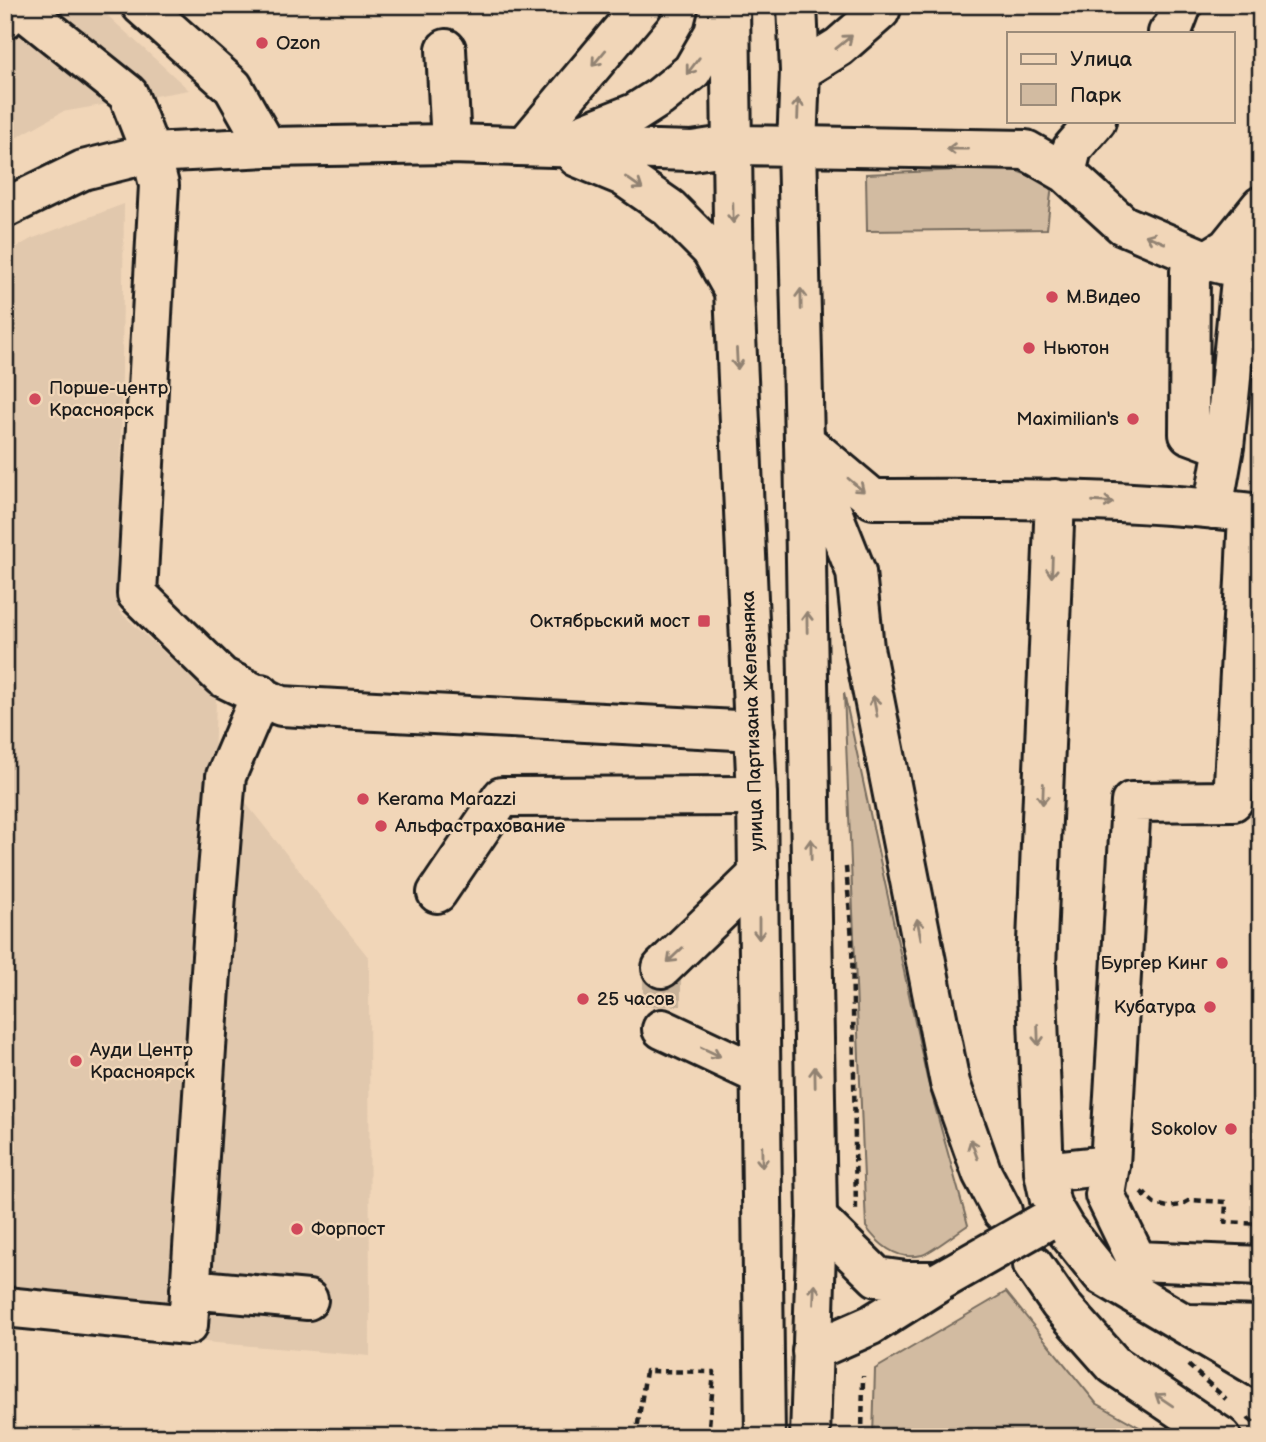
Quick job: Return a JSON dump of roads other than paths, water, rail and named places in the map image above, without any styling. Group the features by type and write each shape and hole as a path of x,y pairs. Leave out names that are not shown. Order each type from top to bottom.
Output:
{"main road":[{"path":"5,19 17,5 128,94 151,153 159,185 137,594 222,677 281,706 755,731"},
{"path":"141,5 233,87 267,147"},
{"path":"537,146 643,5"},
{"path":"537,146 635,113 660,97 692,71 714,33 721,5"},
{"name":"улица Партизана Железняка","path":"730,5 734,291 755,731 759,874 765,1437"},
{"path":"797,5 800,71 797,146 817,1218 810,1437"},
{"path":"800,71 839,47 880,11 882,5"},
{"path":"1169,32 1182,5"},
{"path":"446,50 451,144"},
{"path":"1066,173 1072,149 1095,122"},
{"path":"5,208 20,198 83,170 151,153 267,147 451,144 692,151 732,145 1026,150 1066,173 1123,225 1205,260 1251,272 1224,447 1253,582 1233,802 1131,802 1117,1181 1138,1261"},
{"path":"537,146 623,176 669,208 711,250 734,291"},
{"path":"1224,447 1189,434 1190,271 1227,247 1261,206"},
{"path":"804,441 873,499 1055,499 1240,512"},
{"path":"804,441 856,572 864,649 950,1083 982,1173 1002,1211"},
{"path":"1055,499 1036,967 1046,1200 1065,1229 1102,1275 1261,1369"},
{"path":"5,1307 188,1325 226,776 261,694"},
{"path":"436,893 502,797 757,796"},
{"path":"662,968 759,874"},
{"path":"662,1029 760,1075"},
{"path":"811,1369 871,1325 941,1281 1046,1200 1117,1181"},
{"path":"817,1218 877,1277 906,1281 941,1281"},
{"path":"1102,1275 1138,1261 1261,1266"},
{"path":"1033,1265 1059,1304 1114,1365 1221,1437"},
{"path":"190,1289 309,1300"},
{"path":"1184,1324 1261,1326"}],"tunnel":[{"path":"662,968 662,1029"}],"place":[{"name":"Ozon","path":"262,43"},
{"name":"М.Видео","path":"1052,297"},
{"name":"Ньютон","path":"1029,348"},
{"name":"Порше-центр Красноярск","path":"35,399"},
{"name":"Maximilian's","path":"1133,419"},
{"name":"Октябрьский мост","path":"704,621"},
{"name":"Kerama Marazzi","path":"363,799"},
{"name":"Альфастрахование","path":"381,826"},
{"name":"Бургер Кинг","path":"1222,963"},
{"name":"25 часов","path":"583,999"},
{"name":"Кубатура","path":"1210,1007"},
{"name":"Ауди Центр Красноярск","path":"76,1061"},
{"name":"Sokolov","path":"1231,1129"},
{"name":"Форпост","path":"297,1229"}]}
